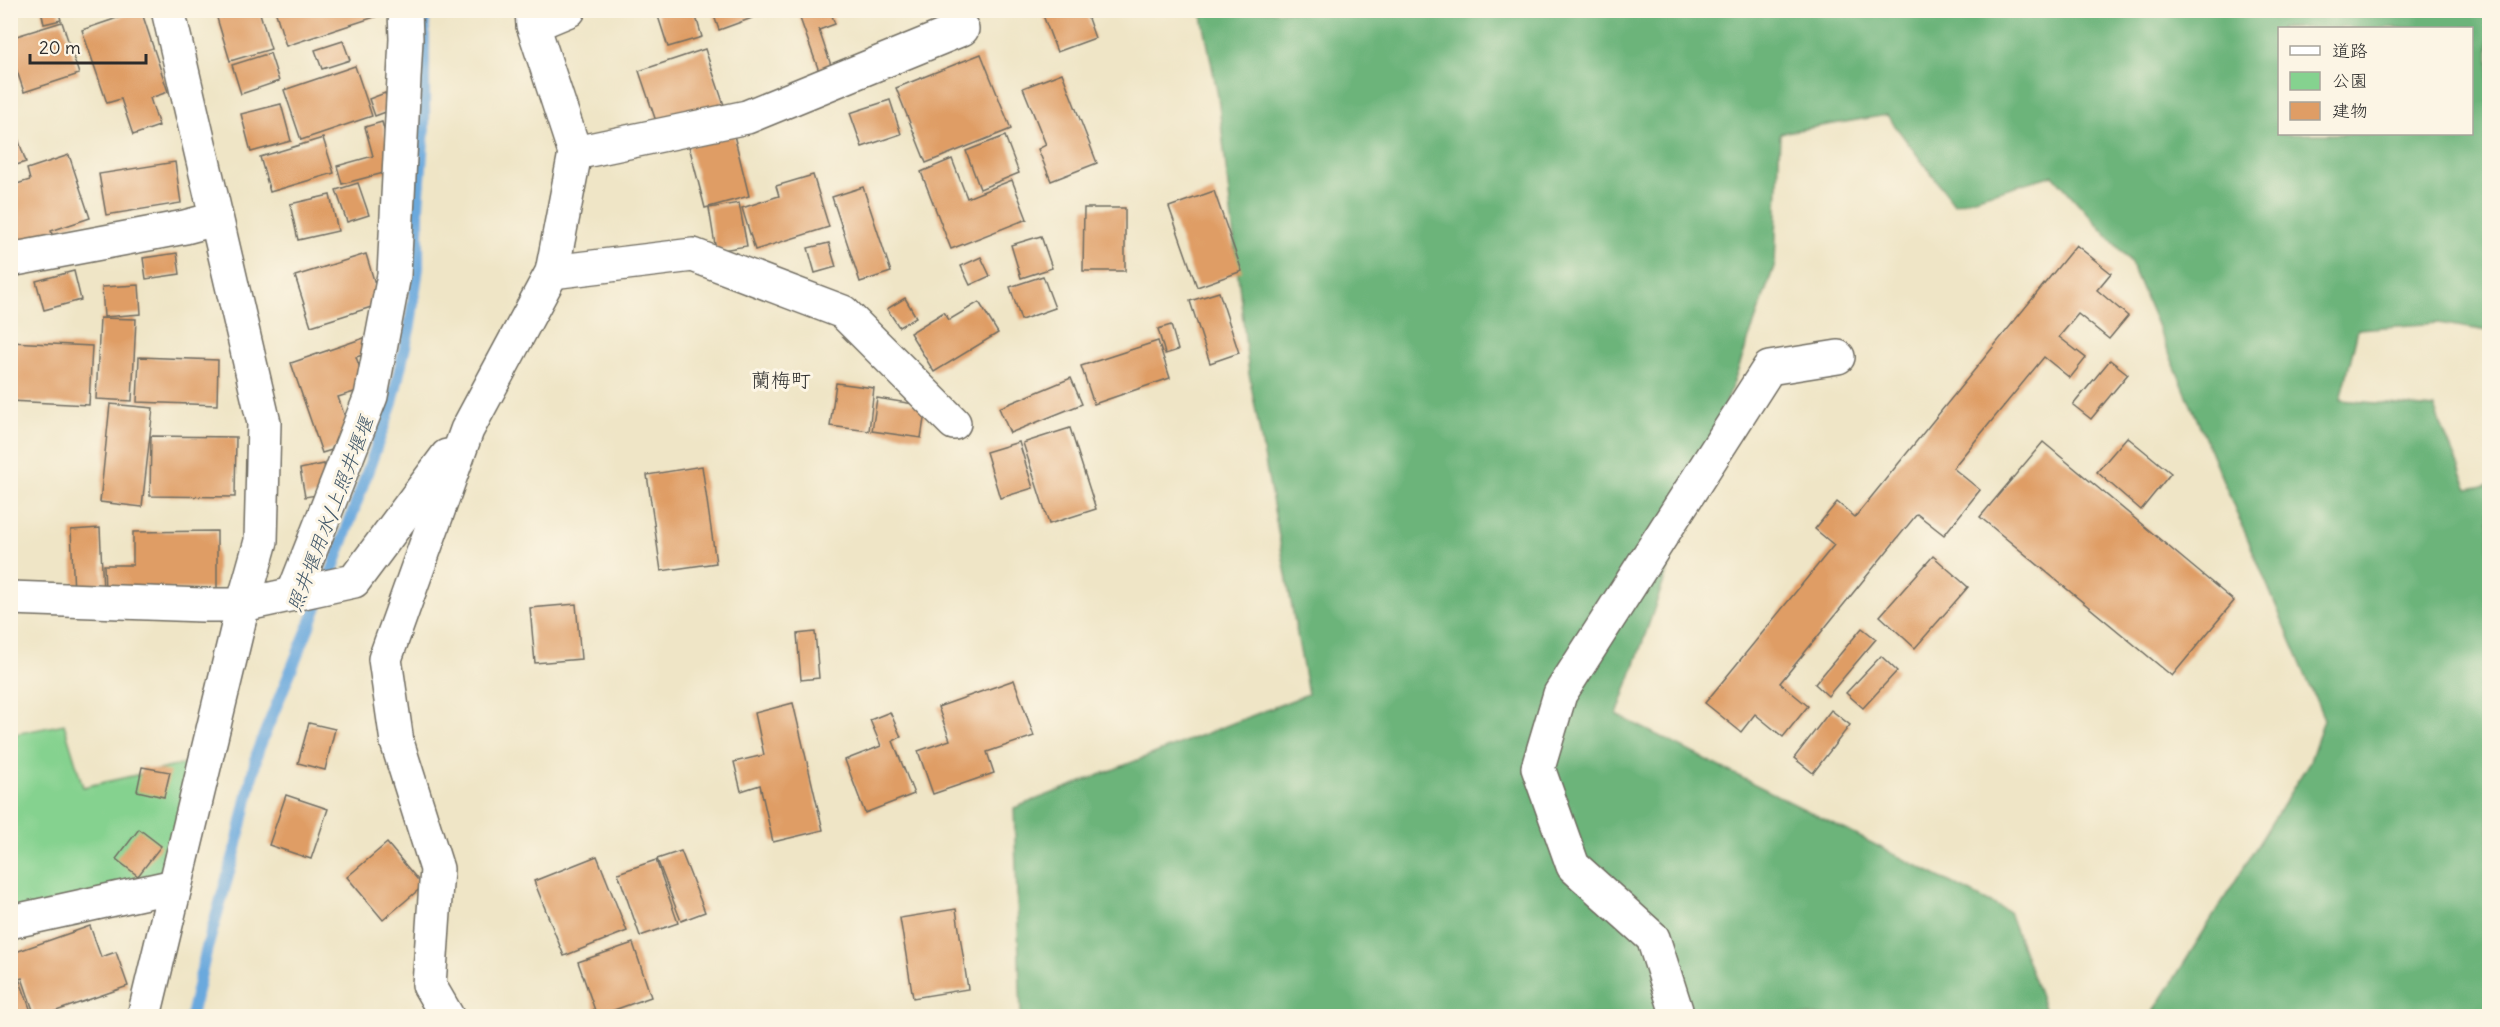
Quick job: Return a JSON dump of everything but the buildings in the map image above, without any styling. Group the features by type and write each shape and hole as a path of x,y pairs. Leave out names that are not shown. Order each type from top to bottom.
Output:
{"street":[{"path":"144,1017 243,605 261,541 264,423 168,10"},
{"path":"294,592 371,396 394,275 406,39 405,10"},
{"path":"10,598 203,606 243,605 294,592 354,581 467,430 552,272 575,153 533,18 569,10"},
{"path":"575,153 747,117 962,29"},
{"path":"10,260 185,227 215,219"},
{"path":"552,272 693,255 843,312 954,423"},
{"path":"1676,1017 1676,1010 1653,938 1573,866 1538,768 1560,694 1769,368 1838,357"},
{"path":"447,1017 429,985 437,869 397,742 385,659 467,430"},
{"path":"10,921 174,886"}],"green space":[{"path":"1201,11 2489,11 2489,331 2438,323 2358,329 2341,400 2434,408 2468,489 2489,485 2489,1016 2151,1016 2310,761 2324,719 2130,261 2053,175 1954,204 1887,115 1780,133 1775,264 1617,715 2009,912 2047,1016 1021,1016 1014,808 1308,694 1249,374 1218,96"},
{"path":"64,724 83,787 189,763 165,881 11,916 10,735"}],"waterway":[{"name":"照井堰用水/上照井堰堰","path":"191,1016 207,948 236,848 258,750 333,568 392,403 410,325 418,267 418,206 424,128 424,10"}],"district":[{"name":"蘭梅町","path":"781,380"}]}
